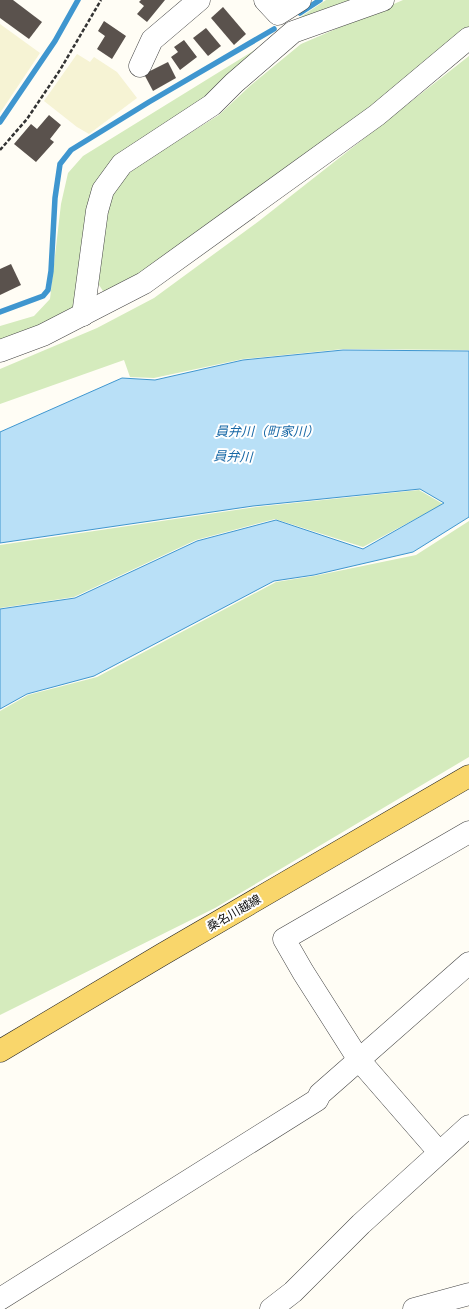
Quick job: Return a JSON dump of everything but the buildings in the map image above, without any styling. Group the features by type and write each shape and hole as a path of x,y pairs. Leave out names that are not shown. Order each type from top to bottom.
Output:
{"main road":[{"name":"桑名川越線","path":"0,1051 163,954 469,776"}],"street":[{"path":"140,66 152,40 199,0"},
{"path":"293,32 272,7 300,0"},
{"path":"83,315 97,211 103,190 122,164 212,106 234,83 293,32 383,0"},
{"path":"0,351 43,335 144,283 377,115 469,38"},
{"path":"439,1152 359,1060 303,972 284,939 469,832"},
{"path":"0,1299 317,1100 320,1094 469,963"},
{"path":"271,1309 293,1292 361,1224 469,1126"},
{"path":"414,1309 469,1294"}],"path":[{"path":"0,150 26,119 60,70 101,0"}],"shaded area":[{"path":"0,24 40,53 0,113"},
{"path":"77,54 90,62 94,57 117,72 137,98 89,134 77,127 44,101"}],"green space":[{"path":"326,0 363,0 293,22"},
{"path":"403,0 469,0 469,27 377,105 196,239 105,294 95,279 108,202 115,185 140,164 219,115 251,85 301,44"},
{"path":"258,48 215,99 106,168 73,309 0,343 0,326 34,316 50,299 61,204 68,173 83,156"},
{"path":"469,56 469,350 343,349 243,359 154,378 130,377 124,360 0,404 0,369 97,328 154,298 259,221"},
{"path":"419,490 443,504 363,547 275,519 196,540 74,597 0,608 0,545 256,507"},
{"path":"469,521 469,757 215,908 0,1015 0,711 28,695 97,677 276,582 314,576 416,555"}],"water":[{"name":"員弁川（町家川）","path":"343,350 469,351 469,517 413,552 314,575 274,581 94,676 27,694 0,709 0,609 75,598 197,541 276,520 363,549 444,503 420,489 253,506 0,543 0,432 122,378 155,380 243,360"}],"waterway":[{"path":"0,122 55,41 78,0"},
{"path":"300,13 320,0"},
{"path":"0,312 43,296 48,290 51,271 55,198 60,164 71,150 149,102 274,29"}],"water label":[{"name":"員弁川","path":"233,456"}]}
